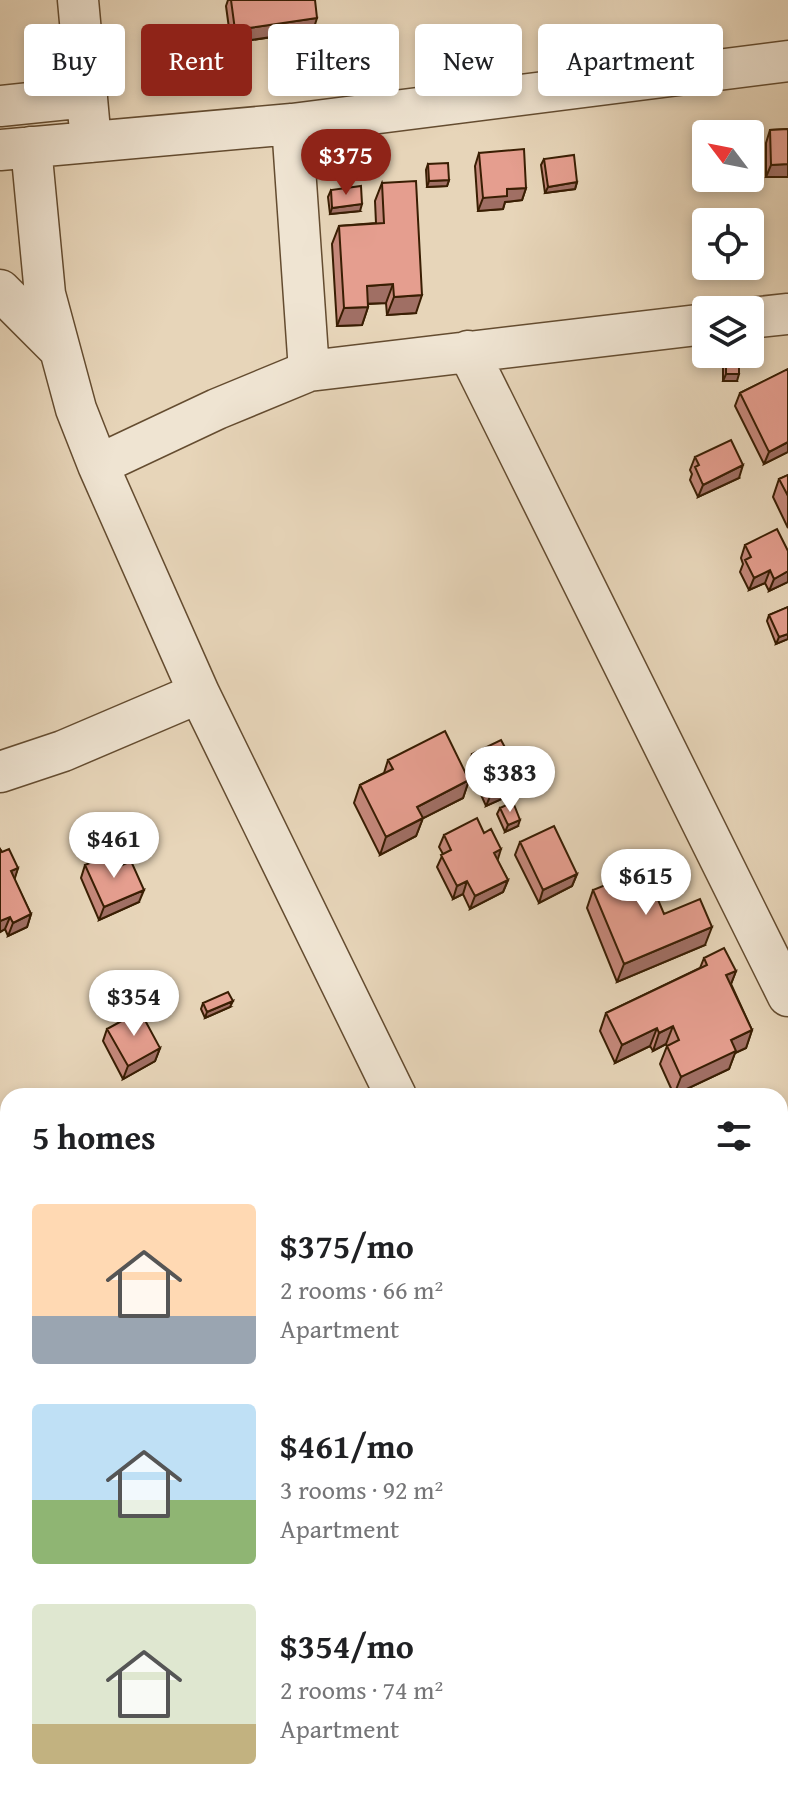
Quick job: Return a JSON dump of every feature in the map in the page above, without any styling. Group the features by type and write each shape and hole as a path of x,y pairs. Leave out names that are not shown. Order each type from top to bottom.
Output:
{"street":[{"path":"78,0 91,142"},
{"path":"392,1088 199,693 98,465 76,409 58,348 16,148 292,124 788,61"},
{"path":"0,106 87,97"},
{"path":"292,124 309,371"},
{"path":"0,290 58,348"},
{"path":"764,317 788,314"},
{"path":"98,465 217,409 309,371 692,326"},
{"path":"468,351 788,996"},
{"path":"0,772 63,751 199,693"}],"building":[{"path":"231,0 315,0 317,18 252,28 252,24 234,24"},
{"path":"788,129 788,164 771,165 770,130"},
{"path":"524,149 526,188 507,189 507,196 483,198 479,153"},
{"path":"574,155 577,182 548,187 544,159"},
{"path":"448,163 449,180 429,181 428,164"},
{"path":"416,181 422,295 394,297 393,284 367,286 368,307 344,308 339,226 384,223 382,183"},
{"path":"361,186 362,204 332,208 331,190"},
{"path":"726,368 739,368 739,374 726,374"},
{"path":"788,369 788,442 769,452 740,393"},
{"path":"731,440 743,465 703,485 695,467 699,465 695,457"},
{"path":"788,475 788,496 779,479"},
{"path":"777,529 788,551 788,571 774,579 770,570 754,578 745,560 751,557 745,545"},
{"path":"788,607 788,634 779,637 769,615"},
{"path":"445,731 469,780 417,807 423,818 386,837 360,785 393,769 388,760"},
{"path":"501,740 509,755 517,751 529,776 491,794 472,754"},
{"path":"513,802 520,820 508,825 500,808"},
{"path":"477,818 484,833 491,829 501,849 494,853 508,880 475,896 467,881 457,886 441,855 451,850 444,835"},
{"path":"554,826 577,874 543,890 520,842"},
{"path":"0,849 2,852 9,849 18,868 11,871 31,914 13,923 10,917 0,921"},
{"path":"110,854 116,868 131,861 144,890 104,907 85,865"},
{"path":"645,869 664,914 700,899 712,927 624,964 593,890"},
{"path":"724,948 736,971 726,975 752,1030 731,1040 736,1051 681,1077 667,1046 679,1040 673,1026 659,1033 657,1028 622,1045 606,1013 707,965 704,958"},
{"path":"228,992 233,1001 207,1012 203,1003"},
{"path":"140,1011 160,1048 128,1066 107,1029"}]}
